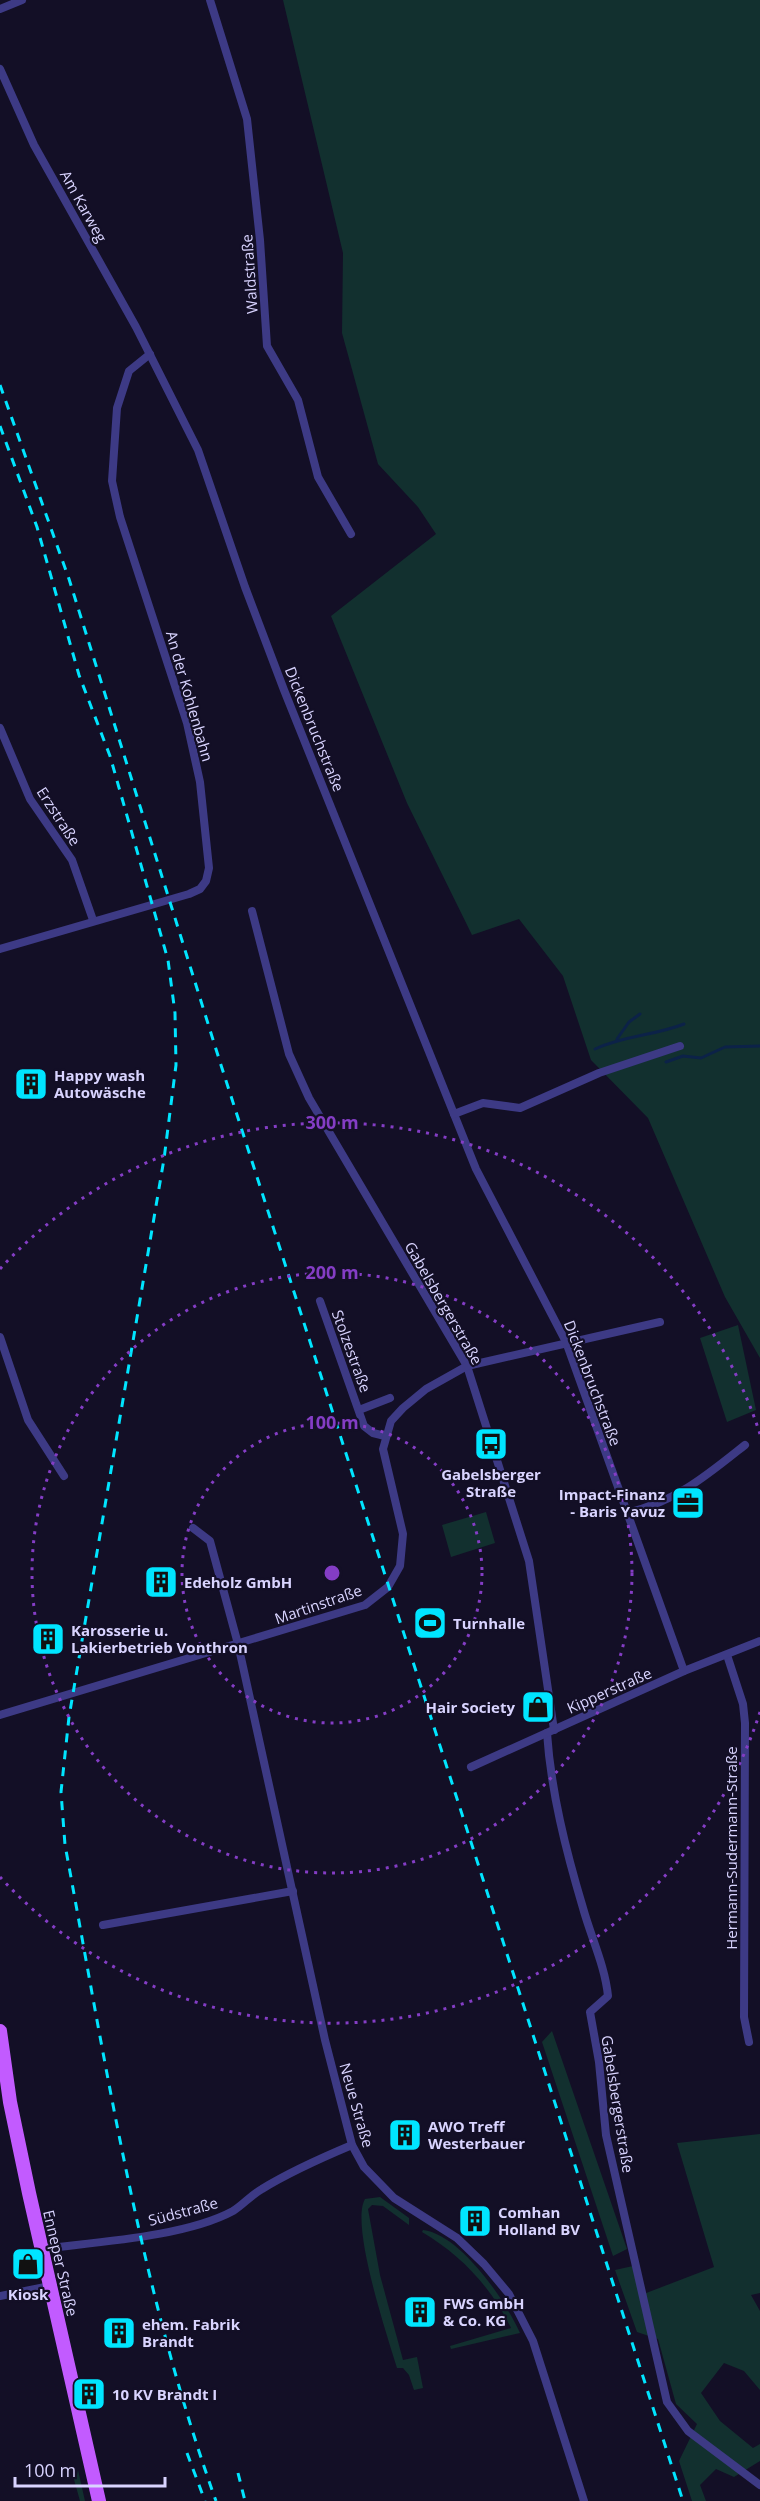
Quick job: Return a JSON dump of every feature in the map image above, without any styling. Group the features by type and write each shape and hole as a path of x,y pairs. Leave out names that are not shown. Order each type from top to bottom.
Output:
{"main road":[{"name":"Enneper Straße","path":"0,2031 10,2102 99,2501"}],"street":[{"path":"0,9 22,0"},
{"name":"Waldstraße","path":"210,0 247,119 260,240 267,346 298,400 318,477 351,534"},
{"name":"Am Karweg","path":"0,69 34,145 150,354"},
{"name":"An der Kohlenbahn","path":"0,949 200,889 206,881 208,868 200,782 187,723 120,517 112,481 117,408 129,371 150,354"},
{"name":"Dickenbruchstraße","path":"150,354 198,450 276,669 476,1169 566,1342 684,1671"},
{"name":"Erzstraße","path":"0,728 30,799 72,860 93,920"},
{"name":"Gabelsbergerstraße","path":"252,911 289,1054 309,1098 467,1366 529,1561 557,1802 582,1907 606,1978 608,1996 590,2012 599,2062 606,2135 667,2402 688,2431 760,2485"},
{"path":"453,1114 483,1103 520,1108 599,1073 680,1046"},
{"name":"Stolzestraße","path":"320,1301 364,1426 373,1433 385,1436"},
{"path":"385,1436 391,1421 403,1408 426,1389 467,1366 660,1322"},
{"path":"0,1337 28,1420 64,1476"},
{"name":"Stolzestraße","path":"359,1410 390,1398"},
{"name":"Martinstraße","path":"0,1714 365,1605 388,1587 400,1566 403,1534 384,1456 385,1436"},
{"path":"627,1513 656,1506 685,1491 745,1445"},
{"path":"193,1528 210,1541 238,1644"},
{"name":"Kipperstraße","path":"471,1767 684,1671 760,1641"},
{"name":"Neue Straße","path":"238,1644 325,2040 352,2145 364,2167 393,2198 457,2238 484,2264 509,2294 533,2341 584,2501"},
{"name":"Hermann-Sudermann-Straße","path":"726,1655 743,1704 745,1724 744,2018 750,2042"},
{"path":"103,1925 293,1891"},
{"name":"Südstraße","path":"41,2248 132,2238 209,2220 233,2211 259,2191 299,2168 352,2145"},
{"path":"0,2296 50,2286"}],"green space":[{"path":"283,0 760,0 760,1358 725,1297 648,1118 591,1060 563,976 519,919 472,935 407,803 331,616 436,534 418,507 378,464 342,333 343,253"},
{"path":"738,1325 756,1410 727,1422 700,1338"},
{"path":"486,1512 495,1543 451,1557 442,1525"},
{"path":"552,2031 627,2249 613,2256 542,2042"},
{"path":"760,2134 760,2293 751,2295 760,2311 760,2390 744,2371 724,2363 701,2393 720,2421 753,2448 760,2444 760,2461 734,2477 716,2469 700,2485 706,2501 692,2501 679,2461 697,2424 676,2404 658,2339 637,2332 615,2270 633,2266 641,2295 714,2267 677,2143"},
{"path":"380,2197 409,2218 409,2225 383,2206 372,2205 368,2209 380,2275 403,2360 417,2357 423,2388 414,2390 409,2375 403,2368 397,2368 366,2255 362,2232 362,2212 365,2199"},
{"path":"423,2230 437,2234 452,2243 466,2256 493,2287 520,2333 451,2349 450,2346 511,2328 494,2299 474,2273 450,2251 422,2232"},
{"path":"78,2470 85,2501 80,2501 73,2476 77,2475"}],"waterway":[{"path":"617,1039 629,1022 640,1014"},
{"path":"595,1049 606,1044 684,1024"},
{"path":"666,1062 683,1056 701,1058 725,1047 760,1046"}],"railway":[{"path":"0,385 69,579 220,1062 683,2501"},
{"path":"0,426 37,527 79,675 110,756 168,960 175,1013 176,1065 164,1159 69,1717 61,1792 65,1845 127,2176 166,2340 189,2421 216,2501"},
{"path":"187,2453 205,2501"},
{"path":"238,2473 245,2501"}],"place":[{"name":"Happy wash Autowäsche","path":"31,1084"},
{"name":"Gabelsberger Straße","path":"491,1444"},
{"name":"Impact-Finanz - Baris Yavuz","path":"688,1503"},
{"name":"Edeholz GmbH","path":"161,1582"},
{"name":"Turnhalle","path":"430,1623"},
{"name":"Karosserie u. Lakierbetrieb Vonthron","path":"48,1639"},
{"name":"Hair Society","path":"538,1707"},
{"name":"AWO Treff Westerbauer","path":"405,2135"},
{"name":"Comhan Holland BV","path":"475,2221"},
{"name":"Kiosk","path":"28,2264"},
{"name":"FWS GmbH & Co. KG","path":"420,2312"},
{"name":"ehem. Fabrik Brandt","path":"119,2333"},
{"name":"10 KV Brandt I","path":"89,2394"}]}
